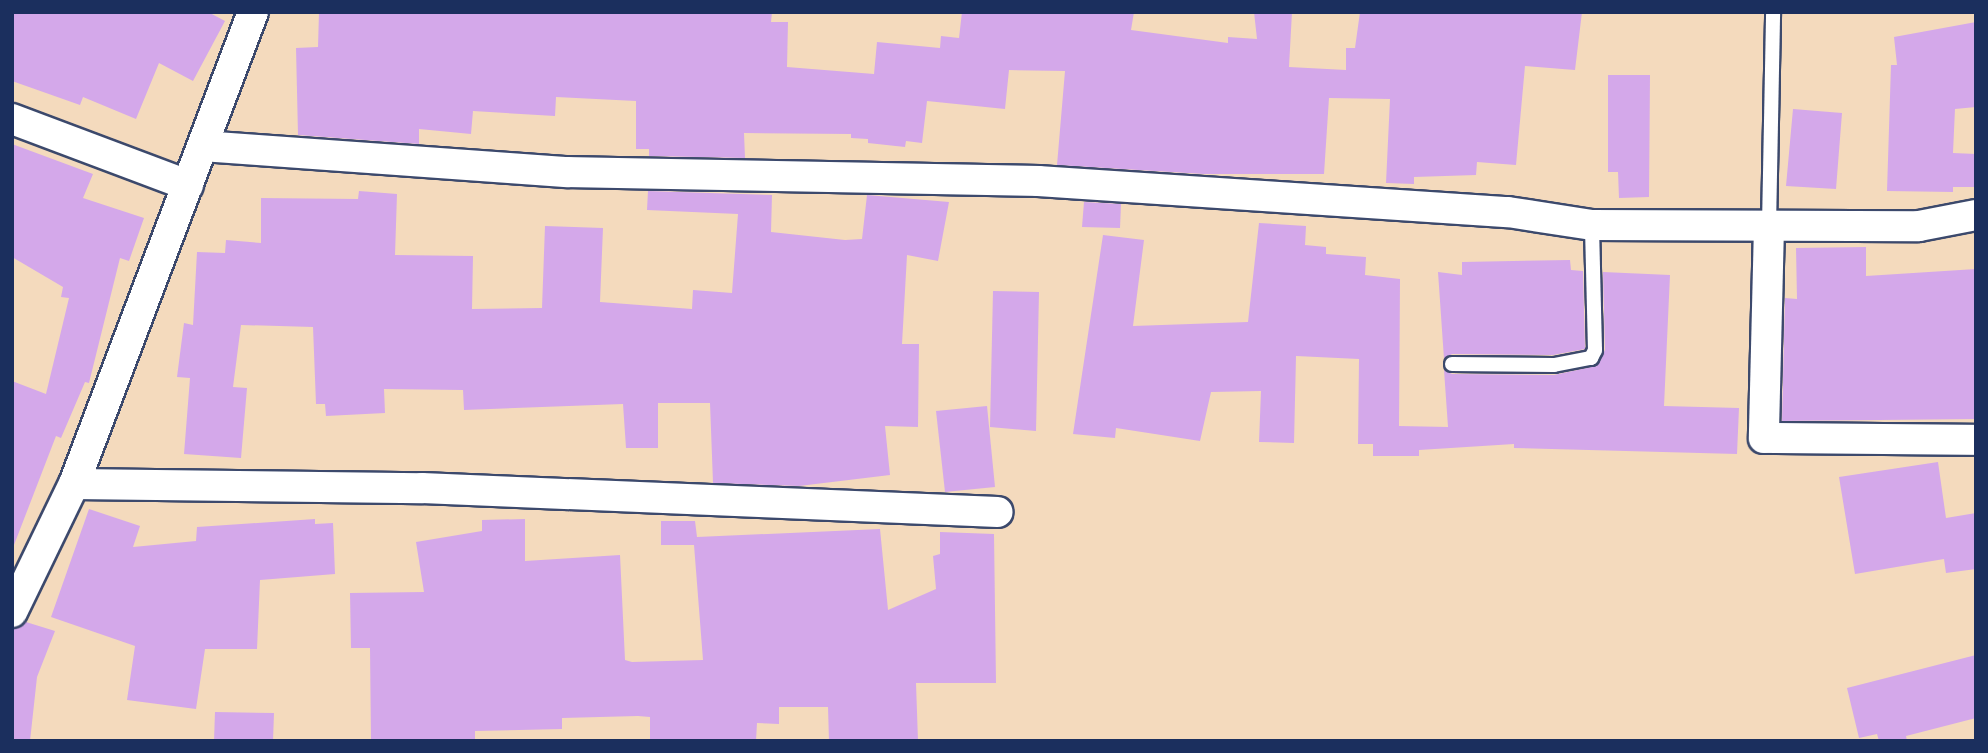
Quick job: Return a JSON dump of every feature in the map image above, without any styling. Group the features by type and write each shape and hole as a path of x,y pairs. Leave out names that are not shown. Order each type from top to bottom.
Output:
{"street":[{"path":"12,612 74,484 253,12"},
{"path":"12,119 188,185"},
{"path":"203,146 567,172 1038,181 1508,212 1592,225 1919,226 1976,215"},
{"path":"1769,226 1764,438 1976,440"},
{"path":"74,484 422,488 998,512"}],"lane":[{"path":"1769,226 1773,12"},
{"path":"1451,364 1554,365 1591,358 1595,349 1592,225"}],"building":[{"path":"12,12 208,12 225,21 193,81 159,63 136,119 83,97 80,105 12,81"},
{"path":"319,12 772,12 771,22 788,22 787,67 874,74 877,42 940,48 941,36 959,38 962,12 1134,12 1131,30 1228,43 1228,37 1257,39 1254,12 1292,12 1289,67 1346,70 1346,48 1355,48 1360,12 1582,12 1575,70 1525,66 1516,165 1477,162 1476,175 1414,177 1414,184 1386,183 1390,99 1329,98 1324,174 1204,174 1057,165 1065,71 1009,70 1005,109 927,101 922,143 906,141 905,147 868,143 868,139 851,138 851,134 744,133 745,158 649,156 649,149 636,149 636,101 556,97 555,116 473,111 471,134 419,129 419,144 298,135 296,48 318,47"},
{"path":"1976,22 1976,107 1955,109 1953,153 1976,154 1976,187 1953,187 1953,192 1887,191 1891,65 1897,65 1894,37"},
{"path":"1608,75 1650,75 1649,197 1619,198 1618,172 1608,172"},
{"path":"1793,109 1842,113 1836,189 1786,186"},
{"path":"12,144 93,174 83,198 144,218 129,261 120,258 89,383 85,382 61,438 56,436 14,545 12,381 46,394 69,298 61,297 63,287 12,257"},
{"path":"359,191 397,194 395,255 473,256 472,309 542,308 545,226 603,228 600,302 692,309 693,290 732,293 738,214 647,210 648,191 772,195 771,232 845,240 862,239 867,195 949,202 938,261 907,255 902,344 919,344 918,427 885,426 890,475 799,486 713,483 710,403 658,403 658,448 626,448 623,404 464,410 463,390 384,389 385,413 326,416 325,404 316,404 313,327 241,325 233,387 247,388 241,458 184,454 190,378 177,377 184,323 193,325 197,252 225,253 226,240 261,243 261,198 358,199"},
{"path":"1084,202 1121,204 1120,228 1082,227"},
{"path":"1259,223 1306,226 1305,245 1326,247 1326,254 1366,257 1365,275 1400,279 1399,426 1448,427 1444,370 1452,374 1554,375 1596,366 1605,350 1603,272 1670,275 1664,406 1739,408 1737,454 1514,448 1514,444 1419,450 1419,456 1373,456 1373,444 1358,444 1359,359 1296,356 1294,443 1259,442 1261,391 1211,392 1200,441 1116,428 1115,438 1073,434 1103,235 1144,240 1133,326 1248,322"},
{"path":"1866,247 1866,276 1976,269 1976,419 1782,421 1785,298 1797,299 1796,248"},
{"path":"1570,260 1571,270 1583,271 1585,349 1553,355 1452,354 1444,359 1438,272 1462,275 1462,262"},
{"path":"993,291 1039,292 1036,431 990,427"},
{"path":"987,406 995,487 945,492 936,411"},
{"path":"1938,462 1946,518 1976,513 1976,569 1946,573 1944,559 1855,574 1839,477"},
{"path":"89,509 140,526 133,547 196,541 197,527 315,519 315,524 333,523 335,574 260,580 257,649 205,649 196,709 127,700 135,646 51,617"},
{"path":"525,519 525,561 620,555 625,660 632,662 703,660 694,545 661,545 661,521 695,521 697,537 880,529 888,610 936,589 933,556 940,554 940,532 994,534 996,683 916,683 918,741 829,741 828,707 779,707 779,724 757,723 756,741 650,741 650,717 638,716 562,718 562,729 475,731 475,741 371,741 370,648 351,648 350,593 424,592 416,542 482,531 482,520"},
{"path":"26,622 55,631 37,677 30,741 12,741 12,629"},
{"path":"1976,655 1976,718 1906,736 1907,741 1879,741 1877,734 1859,738 1847,688"},
{"path":"215,712 274,713 273,741 214,741"}]}
